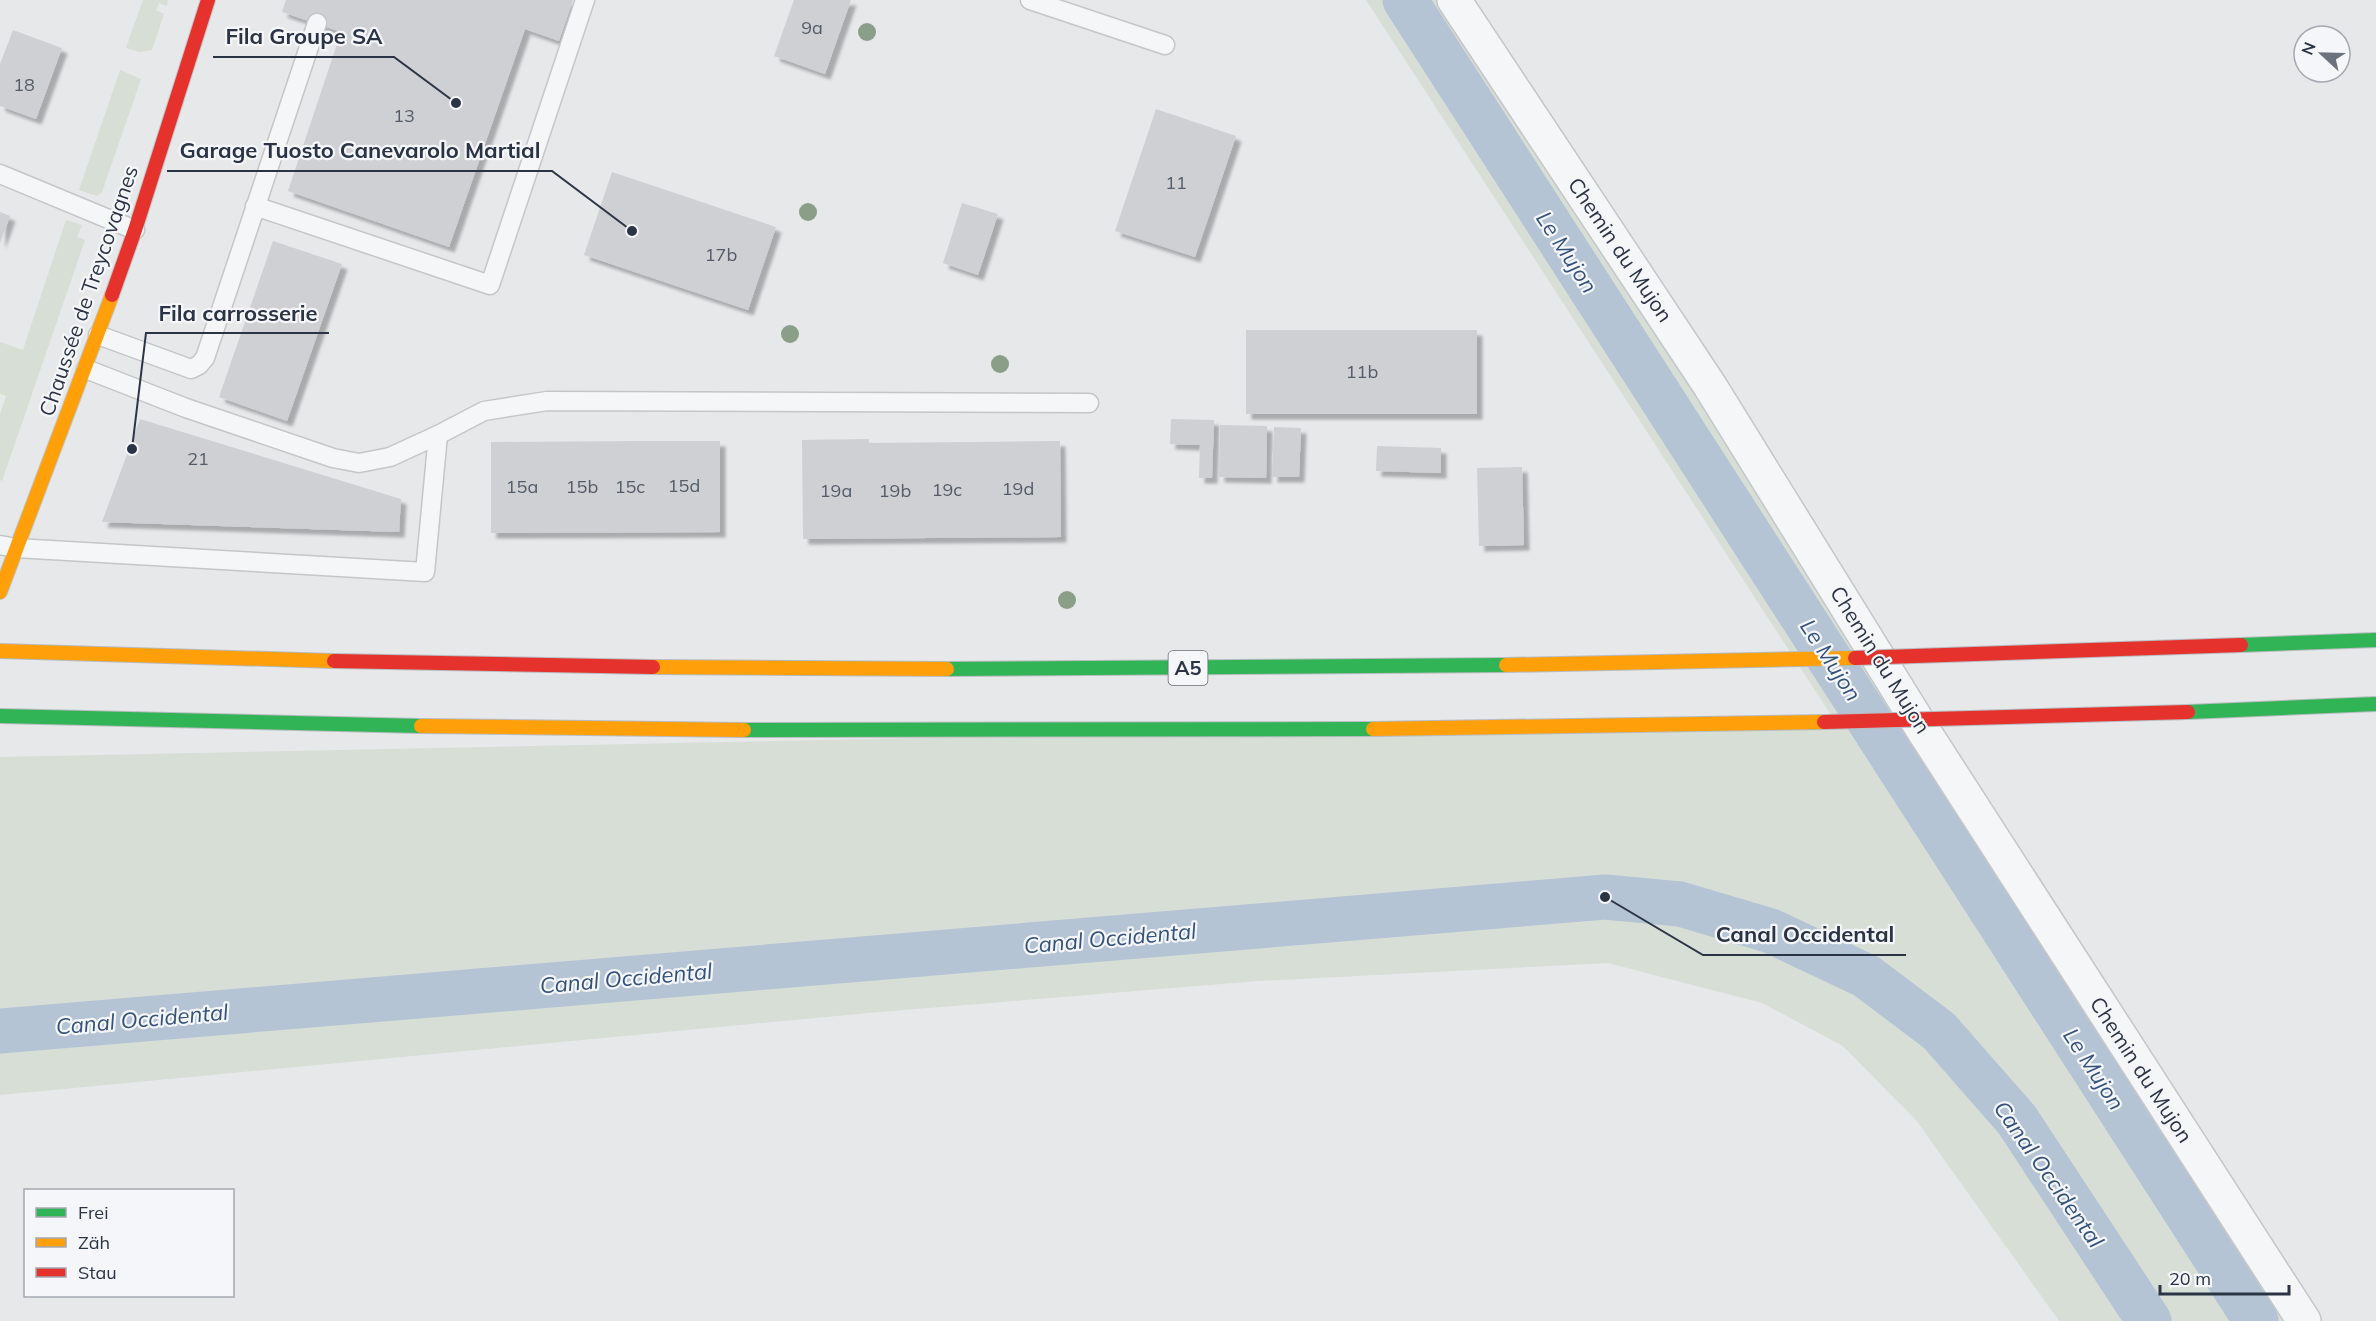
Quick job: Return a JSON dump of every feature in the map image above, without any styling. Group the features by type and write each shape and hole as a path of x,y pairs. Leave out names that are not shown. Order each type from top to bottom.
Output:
{"main road":[{"name":"Chaussée de Treycovagnes","path":"0,592 8,547 86,369 135,230 208,0"},
{"name":"A5","path":"0,651 654,666 1227,668 1841,658 2073,652 2376,640"},
{"path":"0,716 361,725 659,729 1256,731 1836,722 2376,704"}],"street":[{"name":"Chemin du Mujon","path":"1454,0 1710,386 1923,730 2304,1321"}],"lane":[{"path":"255,206 490,285 585,0"},
{"path":"1030,0 1165,45"},
{"path":"98,335 191,369 205,358 317,23"},
{"path":"0,174 135,230"},
{"path":"86,369 117,383 220,420 333,458 359,464 390,457 484,411 547,401 1089,403"},
{"path":"8,547 425,572 438,435"}],"shaded area":[{"path":"143,0 168,0 167,6 159,3 156,10 164,14 152,50 139,52 126,48"},
{"path":"1366,0 1454,0 1923,730 1898,730 2312,1321 2059,1321 1916,1120 1843,1046 1762,1003 1608,963 1258,981 879,1012 0,1095 0,757 1835,721"},
{"path":"120,70 141,79 102,192 97,196 79,190"},
{"path":"66,220 82,225 77,237 85,240 2,481 0,480 0,415 6,396 0,394 0,342 23,350"}],"building":[{"path":"286,0 573,0 559,41 525,29 449,247 288,191 341,32 282,12"},
{"path":"794,0 851,0 825,74 774,56"},
{"path":"13,30 62,48 36,119 0,106 0,64"},
{"path":"1156,109 1236,136 1195,257 1115,231"},
{"path":"612,172 776,227 748,310 584,255"},
{"path":"962,203 998,214 978,275 943,263"},
{"path":"0,212 10,216 0,243"},
{"path":"273,241 342,264 287,421 219,397"},
{"path":"1246,330 1477,330 1477,414 1246,414"},
{"path":"140,419 401,499 399,532 102,522"},
{"path":"1171,419 1214,420 1212,478 1199,478 1200,445 1170,444"},
{"path":"1220,425 1267,426 1266,478 1219,477"},
{"path":"1274,427 1301,428 1299,477 1272,477"},
{"path":"869,439 869,443 1060,441 1061,537 803,539 802,440"},
{"path":"720,441 720,532 491,533 491,442"},
{"path":"1377,446 1441,448 1441,473 1376,471"},
{"path":"1522,467 1524,545 1479,546 1477,468"}],"waterway":[{"name":"Le Mujon","path":"1405,0 2256,1321"},
{"name":"Canal Occidental","path":"0,1031 1605,897 1680,904 1771,931 1866,976 1939,1031 2017,1120 2149,1321"}],"traffic: slow":[{"path":"0,592 112,295"},
{"path":"0,651 334,661"},
{"path":"1506,665 1855,658"},
{"path":"653,667 947,669"},
{"path":"1373,729 1824,722"},
{"path":"421,726 744,730"}],"traffic: jam":[{"path":"112,295 208,0"},
{"path":"1855,658 2241,645"},
{"path":"334,661 653,667"},
{"path":"1824,722 2188,712"}],"traffic: fast":[{"path":"2241,645 2376,640"},
{"path":"947,669 1506,665"},
{"path":"2188,712 2376,704"},
{"path":"0,716 421,726"},
{"path":"744,730 1373,729"}],"place":[{"name":"Fila Groupe SA","path":"456,103"},
{"name":"Garage Tuosto Canevarolo Martial","path":"632,231"},
{"name":"Fila carrosserie","path":"132,449"},
{"name":"Canal Occidental","path":"1605,897"}]}
